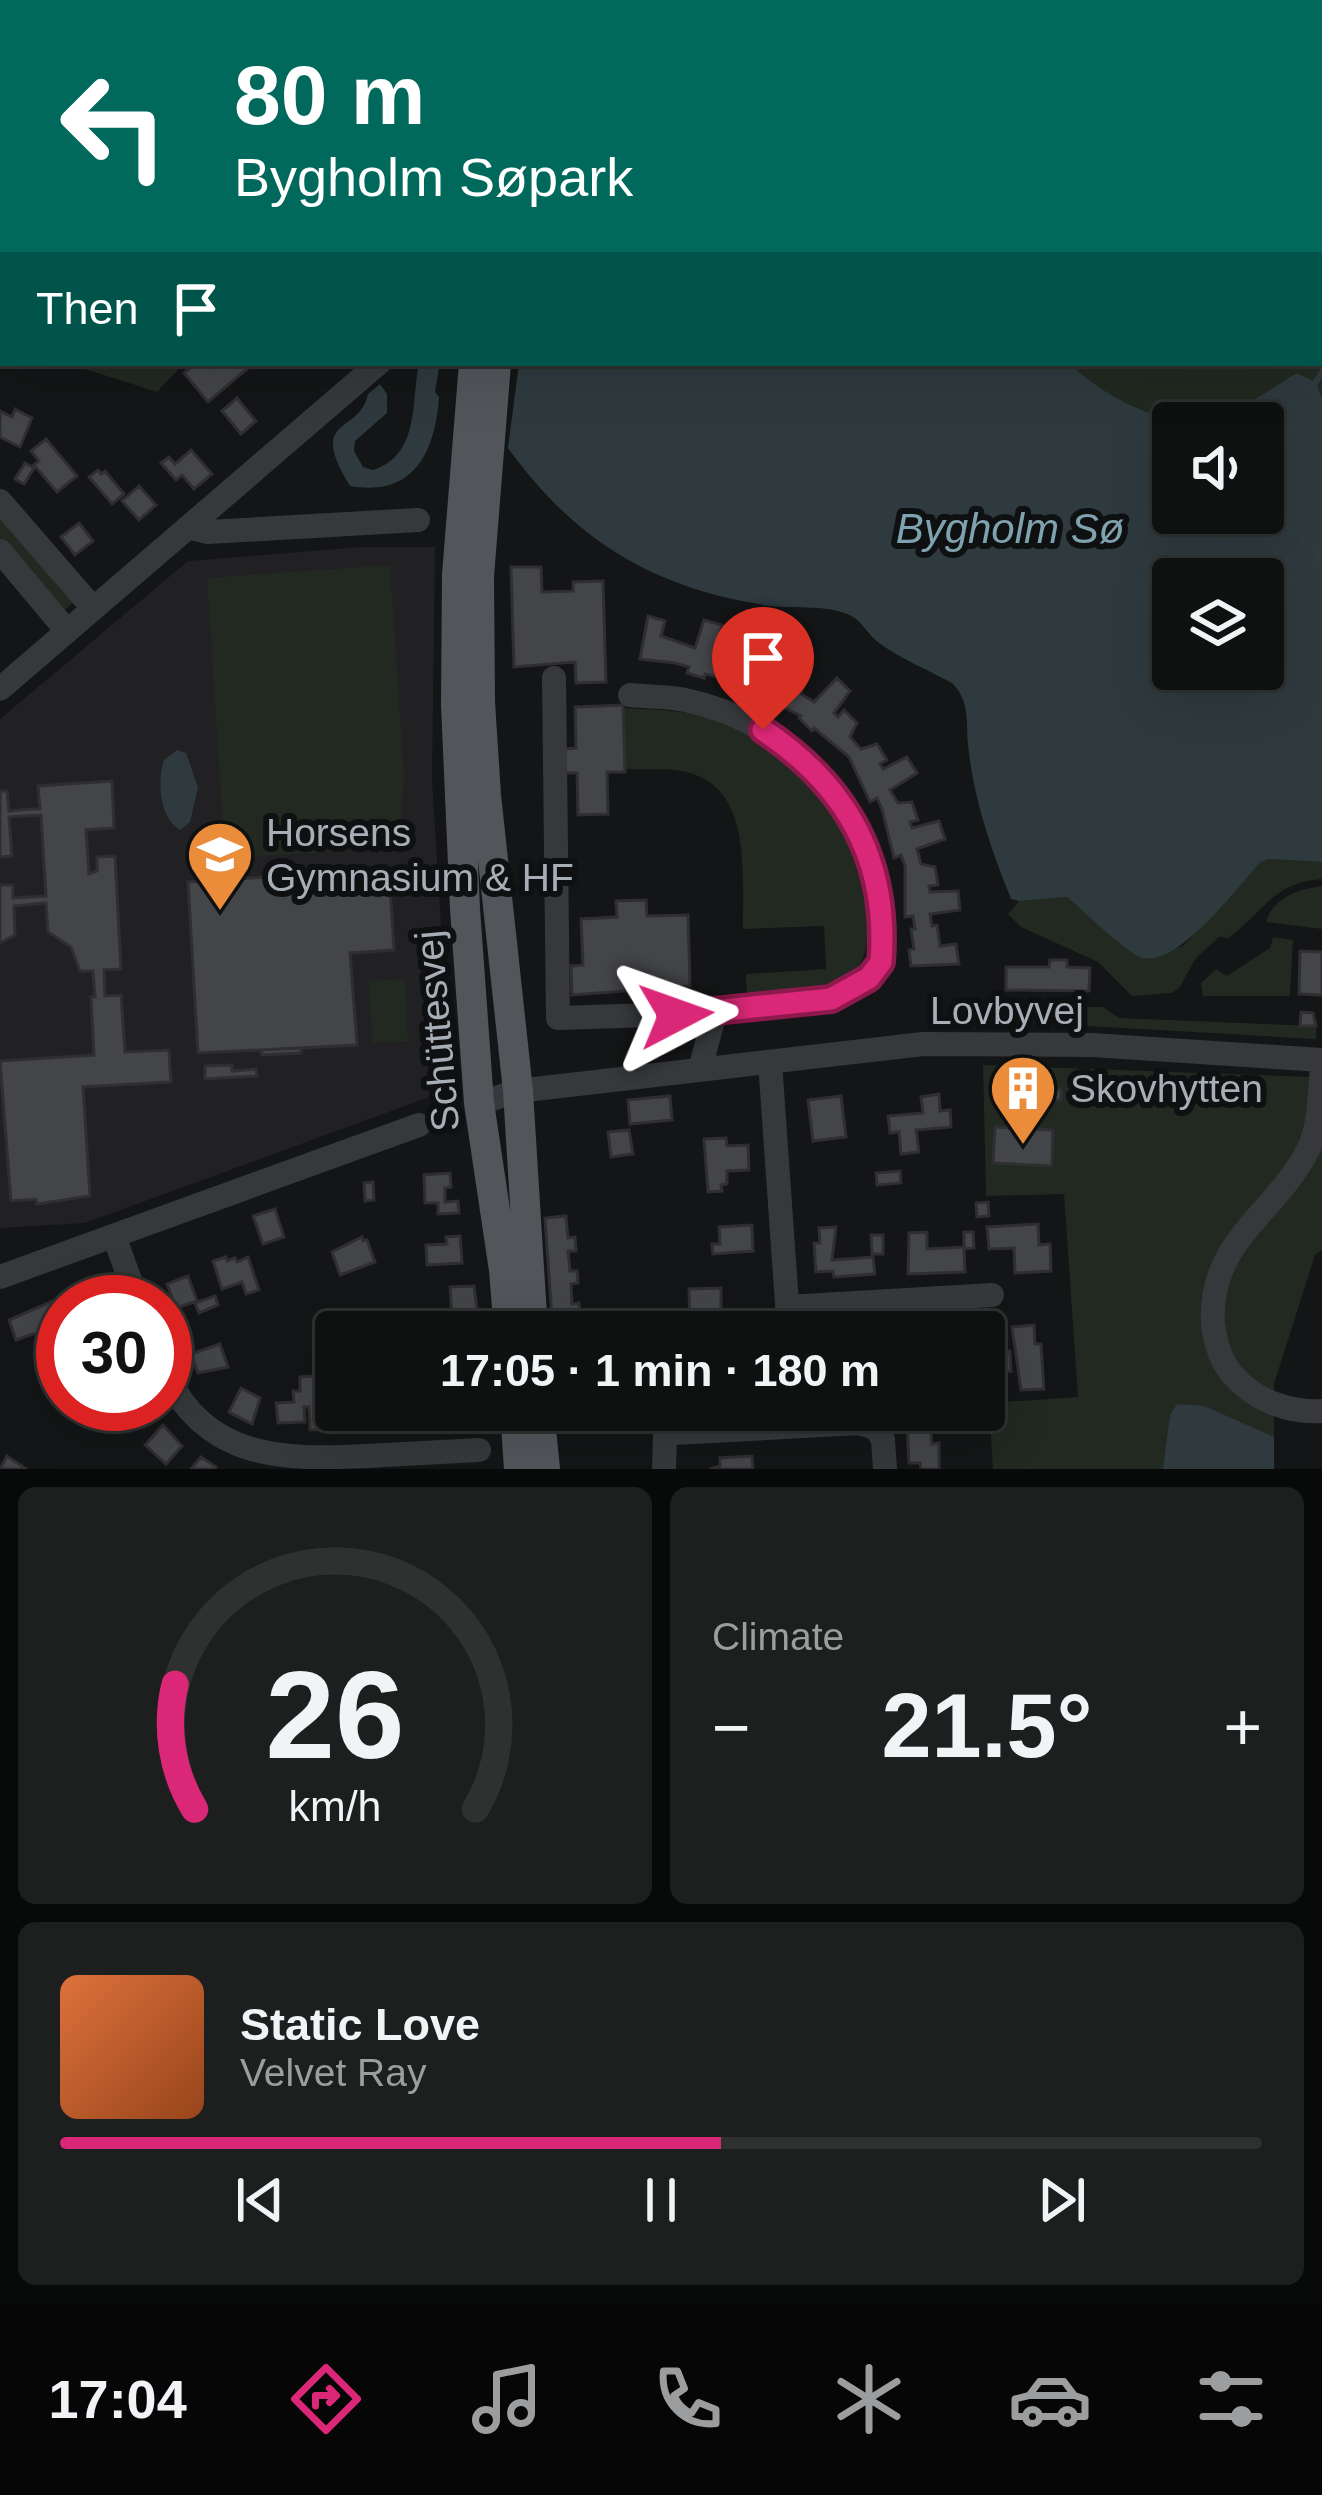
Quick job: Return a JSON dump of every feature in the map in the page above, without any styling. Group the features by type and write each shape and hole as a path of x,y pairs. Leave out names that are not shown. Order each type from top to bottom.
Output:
{"main road":[{"name":"Schüttesvej","path":"474,366 457,575 456,704 464,909 479,1103 507,1311"},
{"name":"Schüttesvej","path":"496,366 479,576 480,701 518,1091 532,1311"},
{"path":"516,1431 519,1469"},
{"path":"540,1431 545,1469"}],"street":[{"path":"0,689 376,366"},
{"path":"0,501 92,607"},
{"path":"188,527 261,534 418,520"},
{"path":"0,551 67,631"},
{"path":"554,678 558,1018 716,1013 831,999 869,978 881,962 883,945 872,864 837,796 799,753 726,712 682,699 630,695"},
{"path":"700,1069 716,1013"},
{"name":"Lovbyvej","path":"479,1103 518,1091 923,1044 983,1042 1322,1060"},
{"path":"770,1062 787,1311"},
{"path":"1322,1070 1317,1125 1310,1146 1296,1171 1230,1252 1213,1302 1218,1346 1225,1366 1240,1383 1282,1407 1322,1411"},
{"path":"0,1277 419,1125"},
{"path":"114,1236 129,1275"},
{"path":"861,1311 992,1295"},
{"path":"192,1412 229,1441 276,1457 479,1450"},
{"path":"664,1469 665,1437 691,1431"},
{"path":"878,1431 885,1469"}],"shaded area":[{"path":"75,366 181,366 157,392"},
{"path":"1073,366 1322,366 1322,398 1316,382 1297,373 1249,402 1152,402 1152,413 1120,400"},
{"path":"0,516 75,601 63,612 0,538"},
{"name":"Horsens Gymnasium & HF","path":"362,547 435,547 432,781 450,1066 443,1092 85,1223 0,1228 0,719 188,561"},
{"path":"390,565 404,776 399,848 225,858 207,578"},
{"path":"623,708 685,712 737,729 793,766 815,790 849,847 866,912 866,949 847,980 812,993 747,998 746,974 826,969 824,926 743,929 742,858 732,812 705,779 674,770 625,769"},
{"path":"1268,859 1322,862 1322,879 1291,886 1228,938 1219,937 1195,959 1172,993 1132,996 1098,962 1021,927 1008,914 1019,901 1067,897 1140,957 1183,946"},
{"path":"1322,886 1322,929 1266,922 1288,896"},
{"path":"1273,937 1293,940 1290,996 1203,996 1201,983 1216,969 1227,976 1270,948"},
{"path":"405,979 408,1041 372,1043 369,981"},
{"path":"1033,1007 1103,1007 1119,1018 1316,1026 1316,1039 1000,1021"},
{"path":"983,1065 1314,1077 1306,1136 1204,1317 1274,1414 1274,1469 993,1469 991,1431 1005,1431 1005,1402 1078,1397 1064,1194 986,1196"},
{"path":"1322,1133 1322,1250 1315,1255 1274,1384 1274,1397 1244,1376 1227,1346 1222,1314 1228,1282 1242,1249"}],"water":[{"path":"419,366 439,366 437,418 417,467 390,485 350,486 338,463 334,436 356,416 368,394 380,384 387,394 387,413 355,441 354,451 363,467 373,470 388,463 399,452 411,425"},
{"name":"Bygholm Sø","path":"519,366 1073,366 1120,400 1152,413 1152,534 1284,534 1284,402 1249,402 1297,373 1316,382 1322,398 1322,862 1268,859 1260,863 1188,940 1155,958 1132,953 1067,897 1011,899 979,804 964,704 952,683 887,649 844,613 770,606 690,587 621,556 561,510 508,448"},
{"path":"177,750 186,753 198,787 190,822 180,830 164,808 160,788 164,760"},
{"path":"1177,1404 1204,1406 1274,1437 1274,1469 1163,1469 1170,1415"}],"building":[{"path":"192,366 247,369 208,402 184,373"},
{"path":"237,398 256,421 241,434 222,411"},
{"path":"15,409 32,418 20,447 0,437 0,411 12,417"},
{"path":"46,439 77,476 57,492 34,465 39,461 31,451"},
{"path":"191,450 212,474 194,489 182,475 176,480 161,463 169,457 175,464"},
{"path":"25,463 34,468 24,484 15,479"},
{"path":"105,471 124,494 112,504 89,477"},
{"path":"139,486 156,505 139,520 122,501"},
{"path":"79,523 93,541 75,555 61,537"},
{"path":"511,567 541,567 542,592 573,591 573,582 603,581 606,682 576,683 575,662 514,667"},
{"path":"648,616 665,621 661,636 695,648 704,620 722,625 716,652 722,654 724,646 742,652 740,659 757,668 774,641 790,650 778,675 783,678 787,671 804,680 801,694 814,702 837,678 850,691 834,713 838,717 844,710 857,723 850,737 861,749 877,744 887,760 880,764 883,769 907,757 917,773 890,790 898,803 912,802 918,820 910,822 912,828 939,821 945,839 917,849 921,864 935,867 938,885 929,886 930,892 958,891 960,910 930,914 940,946 956,944 959,964 911,966 911,929 915,929 913,916 905,917 905,866 901,855 894,858 877,798 870,802 849,757 814,728 812,731 801,716 745,688 748,684 705,674 704,678 687,673 689,667 640,659"},
{"path":"623,705 625,772 607,772 608,814 578,815 577,773 564,773 563,749 576,748 575,707"},
{"path":"112,781 114,828 86,830 89,874 97,871 97,857 115,856 121,969 104,970 105,996 121,995 125,1052 169,1050 171,1082 83,1087 90,1196 37,1204 36,1199 11,1201 0,1061 94,1055 91,997 95,997 93,971 80,971 71,947 48,932 46,903 14,906 15,935 0,943 0,885 13,885 13,898 46,896 41,815 9,817 12,856 0,857 0,791 7,791 9,811 40,809 38,786"},
{"path":"283,876 284,893 390,886 394,950 350,953 357,1045 198,1053 188,882"},
{"path":"646,900 647,916 688,915 690,986 572,995 571,966 583,965 581,919 617,917 616,901"},
{"path":"1300,951 1322,952 1322,995 1299,994"},
{"path":"1050,960 1090,968 1089,991 1006,990 1006,967 1049,967"},
{"path":"1301,1012 1313,1013 1316,1026 1300,1026"},
{"path":"301,1048 301,1053 262,1055 261,1050"},
{"path":"232,1065 232,1071 256,1069 257,1076 205,1079 205,1066"},
{"path":"1040,1088 1061,1089 1061,1100 1040,1100"},
{"path":"939,1094 940,1111 950,1110 951,1127 916,1130 919,1152 901,1154 899,1132 890,1133 888,1116 923,1113 921,1097"},
{"path":"670,1096 672,1120 630,1124 628,1100"},
{"path":"841,1096 846,1137 813,1141 808,1100"},
{"name":"Skovhytten","path":"995,1127 1053,1130 1052,1166 993,1163"},
{"path":"629,1130 633,1154 611,1157 608,1132"},
{"path":"726,1138 727,1146 748,1145 749,1170 727,1171 722,1191 708,1192 704,1139"},
{"path":"900,1171 901,1183 877,1185 876,1173"},
{"path":"450,1173 445,1202 458,1201 459,1213 438,1214 438,1203 425,1203 424,1175"},
{"path":"373,1182 374,1200 365,1201 364,1183"},
{"path":"988,1202 989,1216 977,1217 976,1203"},
{"path":"275,1209 284,1237 263,1244 253,1216"},
{"path":"566,1216 568,1238 575,1237 576,1251 568,1251 570,1271 577,1271 578,1283 571,1284 572,1304 579,1303 580,1311 552,1311 545,1218"},
{"path":"1038,1224 1039,1245 1050,1244 1051,1271 1015,1273 1014,1248 989,1249 987,1227"},
{"path":"752,1225 753,1251 713,1254 712,1244 720,1244 719,1227"},
{"path":"836,1227 832,1260 873,1257 875,1274 834,1277 833,1271 816,1272 814,1243 820,1243 819,1228"},
{"path":"927,1232 927,1249 964,1247 965,1272 908,1274 909,1233"},
{"path":"964,1232 973,1232 974,1248 964,1249"},
{"path":"871,1235 883,1235 883,1254 872,1254"},
{"path":"460,1236 462,1263 427,1265 426,1245 447,1244 446,1237"},
{"path":"362,1237 375,1262 340,1275 332,1252"},
{"path":"226,1257 237,1262 248,1257 259,1290 246,1294 242,1282 222,1289 213,1261"},
{"path":"474,1286 477,1311 452,1311 450,1287"},
{"path":"721,1288 723,1311 690,1311 689,1289"},
{"path":"215,1296 218,1305 199,1313 195,1303"},
{"path":"36,1308 36,1333 16,1340 9,1320"},
{"path":"1034,1325 1035,1344 1041,1344 1044,1389 1021,1390 1012,1327"},
{"path":"220,1344 228,1367 198,1373 192,1354"},
{"path":"1005,1351 1010,1351 1011,1371 1005,1371"},
{"path":"315,1376 315,1430 310,1430 309,1407 304,1407 305,1422 278,1423 276,1403 294,1402 300,1377"},
{"path":"241,1388 260,1398 252,1424 229,1412"},
{"path":"158,1431 168,1431 182,1446 166,1464 145,1445"},
{"path":"907,1431 931,1431 932,1444 939,1443 939,1469 909,1463"},
{"path":"7,1456 26,1469 0,1469"},
{"path":"752,1456 753,1469 710,1469 720,1466 720,1458"},
{"path":"201,1457 216,1467 215,1469 191,1469"}],"waterway":[{"path":"1316,382 1322,372"}],"place":[{"name":"Horsens Gymnasium & HF","path":"220,913"},
{"name":"Skovhytten","path":"1023,1147"}],"route":[{"path":"676,1015 831,999 869,978 881,962 877,889 860,833 827,782 799,753 763,730"}]}
